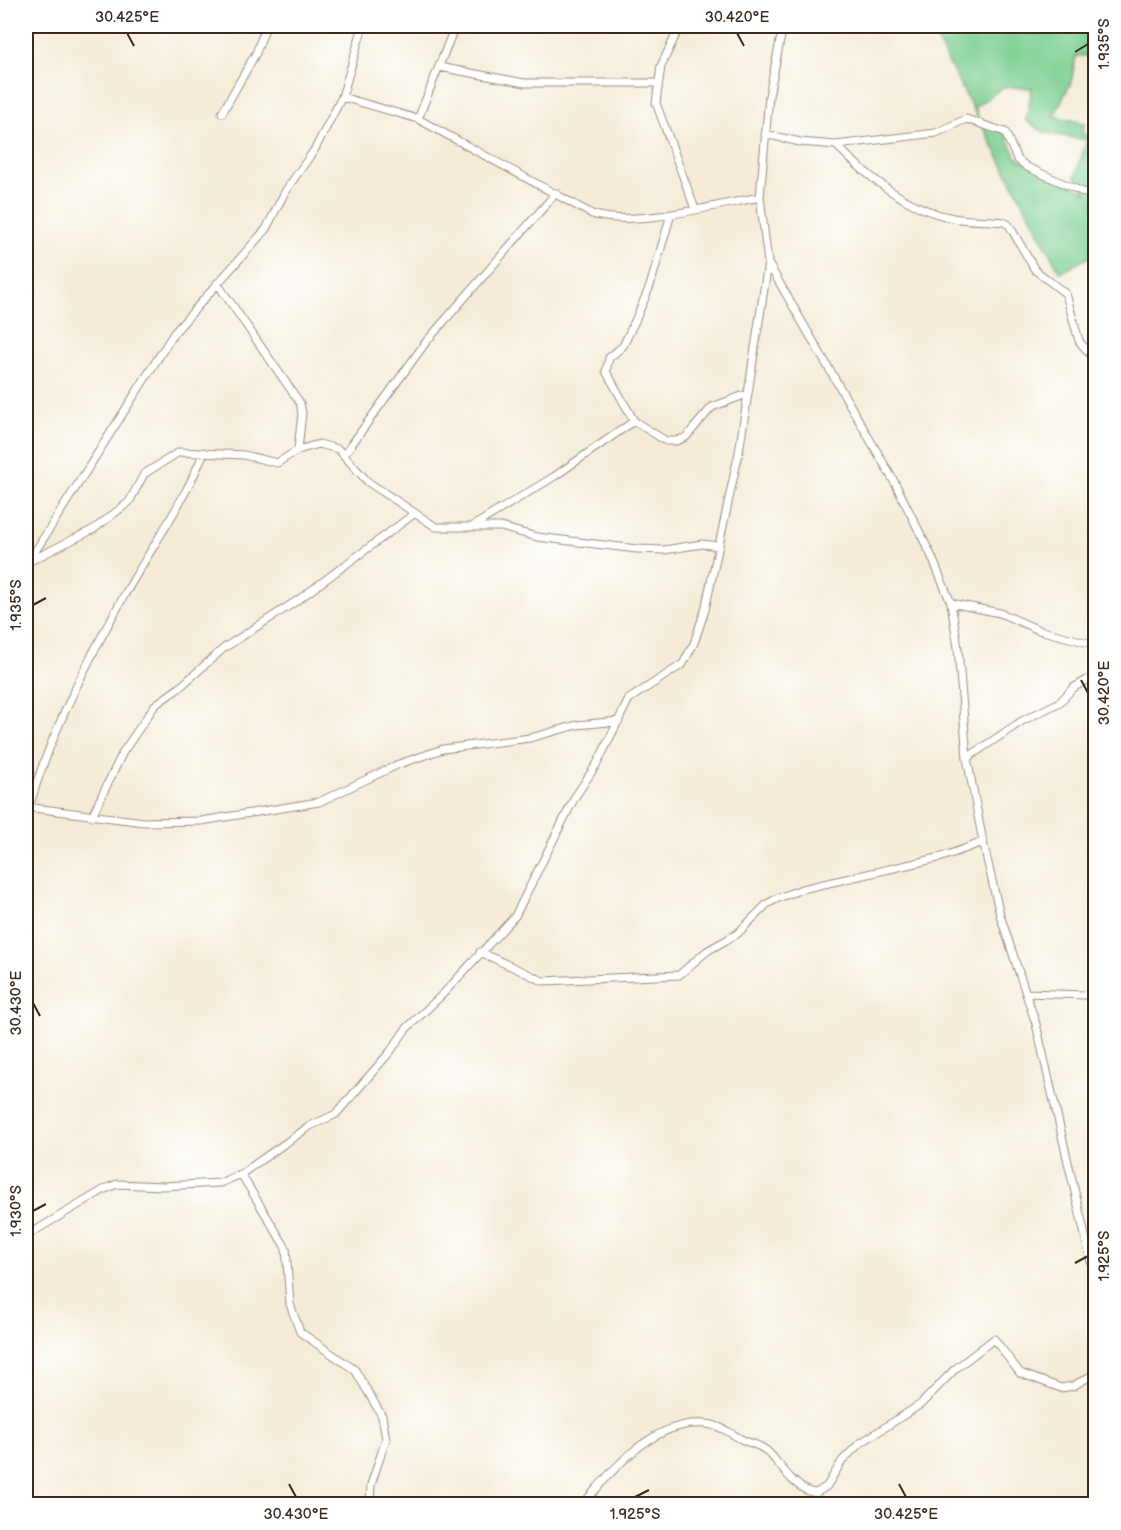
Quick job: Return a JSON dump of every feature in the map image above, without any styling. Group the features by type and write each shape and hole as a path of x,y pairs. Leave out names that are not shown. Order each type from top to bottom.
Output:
{"street":[{"path":"222,113 256,53 266,26"},
{"path":"27,562 174,333 217,283 240,262 266,229 286,190 315,149 342,97 363,26"},
{"path":"418,119 455,26"},
{"path":"660,26 677,29 657,83 656,103 695,209"},
{"path":"26,1236 117,1184 206,1185 220,1183 241,1174 310,1126 336,1114 390,1053 406,1029 444,993 515,916 575,797 598,762 629,699 683,664 694,643 705,610 712,567 719,546 739,452 768,263 760,197 765,134 783,26"},
{"path":"439,67 525,83 657,83"},
{"path":"342,97 418,119 592,214 607,219 671,214 760,197"},
{"path":"765,134 800,142 836,145 936,133 966,119 1005,132 1017,159 1027,167 1095,198"},
{"path":"836,145 874,178 917,207 954,218 1004,222 1009,225 1035,270 1066,294 1079,341 1095,361"},
{"path":"344,454 426,342 556,193"},
{"path":"671,214 650,286 636,321 622,346 609,358 606,371 634,421 659,438 676,441 686,437 712,407 747,394"},
{"path":"768,263 895,483 931,555 951,603 958,648 967,758 983,842 1000,915 1036,1024 1095,1283"},
{"path":"217,283 300,403 302,413 297,450"},
{"path":"471,527 563,471 634,421"},
{"path":"27,562 94,529 123,508 144,474 179,452 243,455 277,463 297,450 319,444 338,449 368,482 436,527 501,526 537,537 637,549 664,549 696,544 719,546"},
{"path":"204,452 175,514 120,603 61,719 48,747 27,807 176,824 319,802 399,764 443,749 530,738 577,725 619,721"},
{"path":"93,816 123,752 155,705 179,688 224,648 298,600 414,514"},
{"path":"951,603 1000,613 1039,630 1095,645"},
{"path":"967,758 1022,721 1060,702 1073,688 1095,675"},
{"path":"480,952 543,981 679,975 707,951 740,932 772,900 802,889 942,857 983,842"},
{"path":"1026,993 1084,995 1095,991"},
{"path":"241,1174 286,1248 290,1304 300,1332 354,1370 382,1416 386,1439 371,1485 370,1504"},
{"path":"584,1504 637,1447 655,1436 688,1424 706,1424 722,1428 745,1442 760,1446 804,1489 816,1493 827,1486 842,1461 859,1444 921,1404 956,1369 994,1339 1020,1373 1055,1386 1073,1386 1095,1373"}],"green space":[{"path":"929,26 1095,26 1095,55 1076,56 1071,82 1054,116 1084,123 1082,134 1095,136 1095,254 1060,272 981,123 1005,132 1017,158 1087,193 1075,177 1087,140 1046,133 1026,121 1032,88 1003,87 975,107 979,120"}]}
